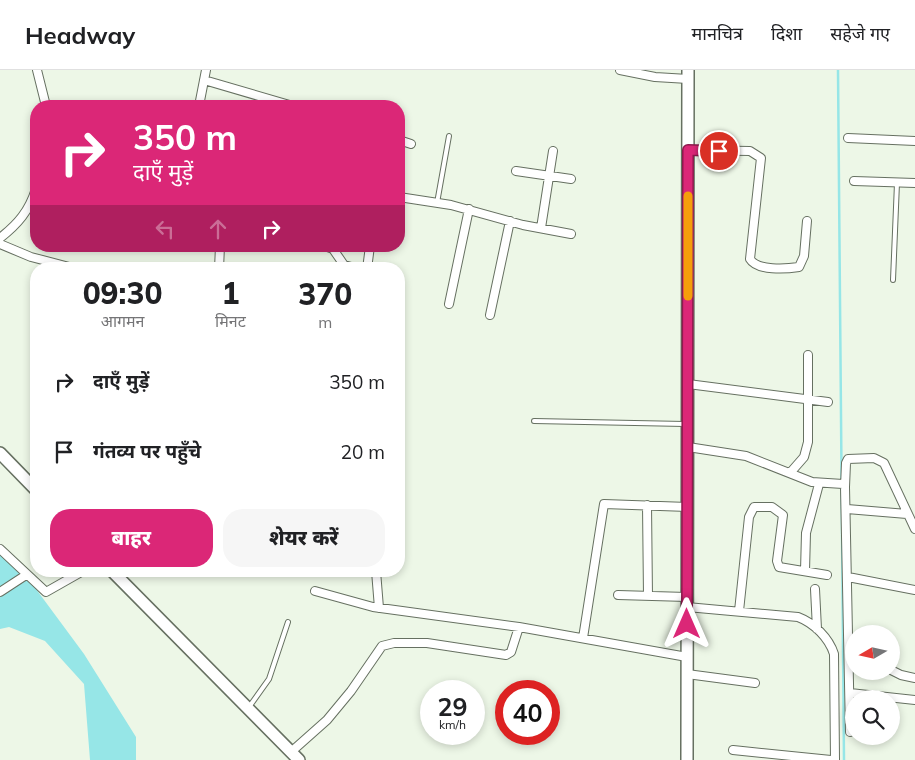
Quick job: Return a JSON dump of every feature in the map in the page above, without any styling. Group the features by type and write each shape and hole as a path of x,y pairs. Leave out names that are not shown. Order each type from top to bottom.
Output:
{"street":[{"path":"37,70 44,100"},
{"path":"200,100 206,70"},
{"path":"620,70 655,76 688,74 687,760"},
{"path":"204,80 272,100"},
{"path":"848,138 915,141"},
{"path":"405,142 411,144"},
{"path":"688,150 750,152 761,158 750,259 753,264 760,266 799,267 804,256 807,221"},
{"path":"541,228 553,151"},
{"path":"516,171 571,179"},
{"path":"854,181 915,183"},
{"path":"405,198 469,209 510,221 571,234"},
{"path":"0,238 17,225 30,207"},
{"path":"449,304 469,209"},
{"path":"490,316 510,221"},
{"path":"0,244 31,257 50,262"},
{"path":"790,474 807,451 808,355"},
{"path":"688,384 828,402"},
{"path":"688,447 740,454 819,484 841,485"},
{"path":"0,453 30,483"},
{"path":"850,625 847,509 841,485 848,460 879,460 884,463 915,529"},
{"path":"805,571 805,543 819,484"},
{"path":"583,638 604,505 607,502 688,507"},
{"path":"647,505 648,596"},
{"path":"739,611 749,517 754,507 772,507 781,512 783,518 777,564 782,568 827,574"},
{"path":"847,509 908,514"},
{"path":"0,549 46,592 72,577"},
{"path":"0,592 26,575"},
{"path":"118,577 295,756 351,691 382,646 394,643 426,643 506,655 511,652 519,627"},
{"path":"376,577 379,608"},
{"path":"848,577 915,590"},
{"path":"815,589 816,629"},
{"path":"315,591 363,606 519,627 687,657"},
{"path":"618,594 648,596 739,611 798,617 816,629 829,642 834,654 835,760"},
{"path":"687,674 755,683"},
{"path":"900,675 915,678"},
{"path":"900,698 915,700"},
{"path":"733,750 750,756 831,760"}],"lane":[{"path":"437,203 449,136"},
{"path":"892,280 897,182"},
{"path":"534,421 688,424"},
{"path":"248,708 269,679 288,622"}],"water":[{"path":"0,550 19,566 84,654 136,737 136,760 90,760 84,684 45,641 9,627 0,629"}],"waterway":[{"path":"838,70 844,760"}],"slow traffic":[{"path":"688,196 688,296"}],"route":[{"path":"687,624 688,150 719,151"}]}
